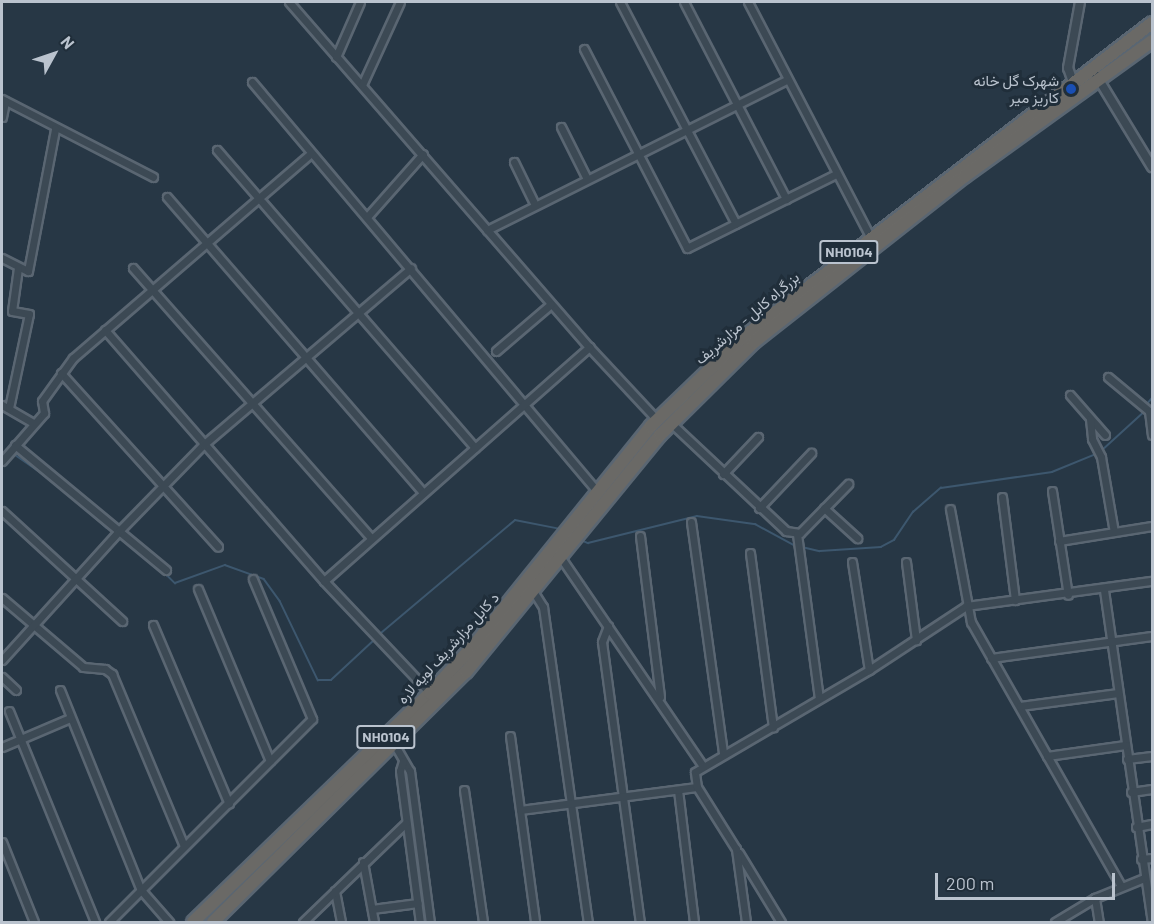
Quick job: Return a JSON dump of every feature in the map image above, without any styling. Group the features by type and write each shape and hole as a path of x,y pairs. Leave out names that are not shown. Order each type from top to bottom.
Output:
{"highway":[{"name":"بزرگراه کابل - مزارشریف","path":"565,539 602,489 656,427 741,339 791,305 962,172 1091,67 1152,23"},
{"name":"بزرگراه کابل - مزارشریف","path":"962,172 1079,94 1152,41"},
{"name":"بزرگراه کابل - مزارشریف","path":"656,427 670,423 791,305 870,236 907,214"},
{"name":"د کابل مزارشریف لویه لاره","path":"213,922 533,591 560,555 565,539"},
{"name":"د کابل مزارشریف لویه لاره","path":"193,922 391,740 430,693 462,667 565,539"}],"street":[{"path":"289,2 423,154 656,427"},
{"path":"336,57 360,2"},
{"path":"362,85 400,2"},
{"path":"620,2 736,224"},
{"path":"684,2 786,199"},
{"path":"748,2 870,236"},
{"path":"1079,94 1071,83 1068,68 1080,2"},
{"path":"584,49 684,247 836,174"},
{"path":"1091,67 1152,167"},
{"path":"486,230 787,80"},
{"path":"252,82 525,405 602,489"},
{"path":"2,117 3,100 55,129 153,177"},
{"path":"561,127 587,179"},
{"path":"2,259 28,271 55,129"},
{"path":"217,150 358,310 475,448"},
{"path":"2,461 44,413 42,401 61,373 105,330 311,153"},
{"path":"367,217 423,154"},
{"path":"514,162 535,205"},
{"path":"167,197 423,493"},
{"path":"18,268 12,311 29,314 5,406 33,423"},
{"path":"133,268 256,404 371,538"},
{"path":"2,660 120,530 203,445 256,404 358,310 411,268"},
{"path":"496,351 551,304"},
{"path":"105,330 324,581 430,693"},
{"path":"324,581 589,347"},
{"path":"61,373 218,547"},
{"path":"1108,377 1140,406 1149,411 1152,435"},
{"path":"1070,395 1105,435"},
{"path":"1090,419 1095,446 1101,455 1114,532"},
{"path":"670,423 783,530 797,536"},
{"path":"723,474 758,437"},
{"path":"15,445 166,570"},
{"path":"759,508 811,453"},
{"path":"819,699 797,536 848,484"},
{"path":"1053,491 1068,595"},
{"path":"1002,497 1015,600"},
{"path":"824,508 857,538"},
{"path":"950,509 966,606 992,658 1121,886"},
{"path":"2,512 122,621"},
{"path":"691,522 723,754"},
{"path":"1059,541 1152,526"},
{"path":"640,536 660,700"},
{"path":"750,553 773,727"},
{"path":"560,555 703,766"},
{"path":"852,562 869,670"},
{"path":"906,562 916,640"},
{"path":"108,922 312,719 253,579"},
{"path":"782,922 697,787 694,775 703,766 869,670 966,606 1068,595 1152,581"},
{"path":"198,589 270,761"},
{"path":"1104,590 1131,792 1144,878 1150,894 1152,922"},
{"path":"533,591 543,607 588,922"},
{"path":"2,597 83,667 105,669 116,680 183,846"},
{"path":"153,625 228,804"},
{"path":"608,626 602,642 640,922"},
{"path":"992,658 1152,636"},
{"path":"2,677 16,690"},
{"path":"60,690 141,890 169,922"},
{"path":"1020,706 1118,693"},
{"path":"9,711 95,922"},
{"path":"2,747 70,717"},
{"path":"510,736 535,922"},
{"path":"391,740 410,771 430,922"},
{"path":"1047,756 1125,745"},
{"path":"1127,759 1152,756"},
{"path":"403,761 400,771 420,922"},
{"path":"520,810 623,800 697,787"},
{"path":"1131,792 1152,789"},
{"path":"464,790 483,922"},
{"path":"678,790 694,922"},
{"path":"405,814 415,813"},
{"path":"303,922 406,823"},
{"path":"1137,827 1152,825"},
{"path":"2,842 34,922"},
{"path":"736,849 746,922"},
{"path":"1141,859 1152,858"},
{"path":"363,862 374,922"},
{"path":"1055,922 1095,898 1144,878"},
{"path":"335,891 341,922"},
{"path":"1095,898 1099,922"},
{"path":"372,909 418,903"}],"waterway":[{"path":"1147,404 1152,398"},
{"path":"1100,452 1145,411"},
{"path":"14,454 60,486"},
{"path":"802,547 820,551 881,547 894,540 913,512 941,488 1052,472 1096,454"},
{"path":"68,493 107,528"},
{"path":"581,540 588,543 697,516 755,524 794,545"},
{"path":"381,633 515,520 561,529"},
{"path":"123,540 142,554"},
{"path":"164,572 175,583 225,565 264,579 280,601 318,680 331,680 374,640"}],"place":[{"name":"شهرک گل خانه کاریز میر","path":"1071,89"}]}
